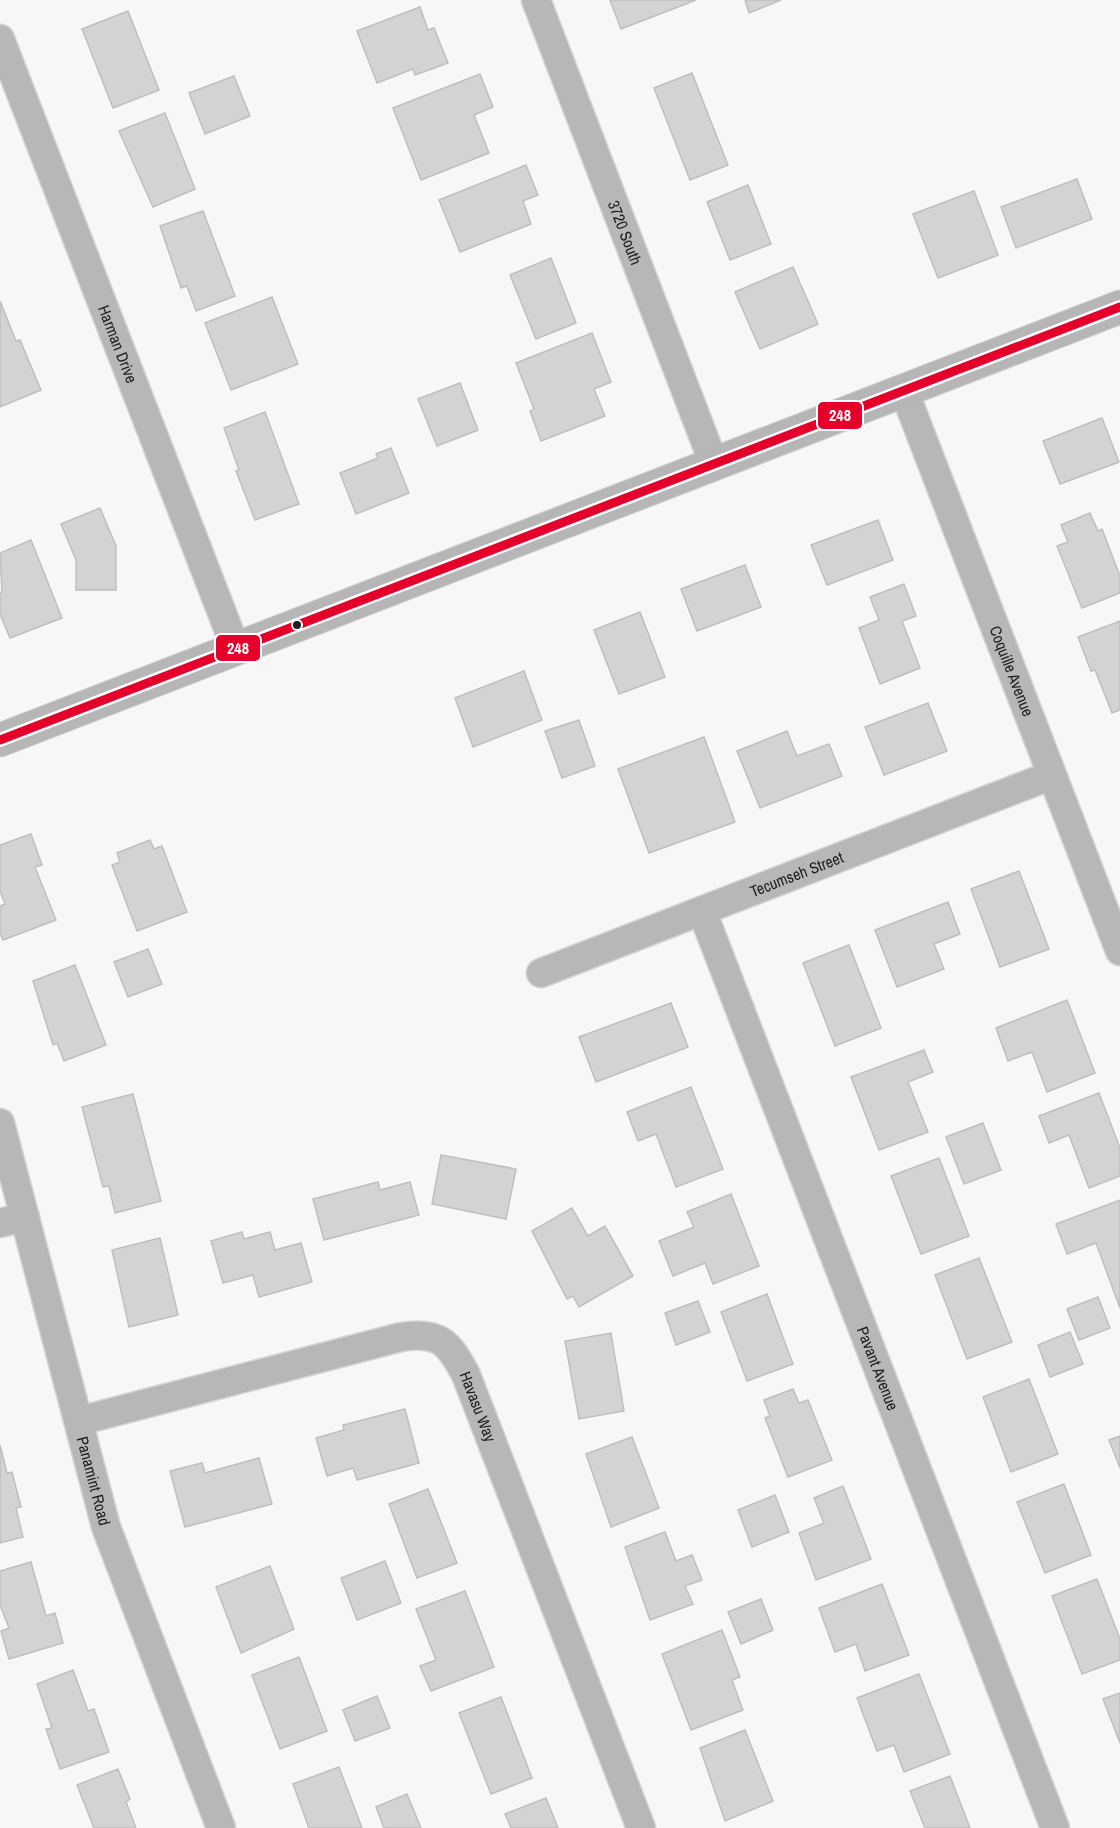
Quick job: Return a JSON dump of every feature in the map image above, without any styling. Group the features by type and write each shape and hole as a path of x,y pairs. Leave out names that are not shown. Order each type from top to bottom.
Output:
{"main road":[{"path":"0,740 1120,307"}],"street":[{"name":"3720 South","path":"536,0 714,464"},
{"name":"Harman Drive","path":"0,39 236,649"},
{"name":"Coquille Avenue","path":"904,391 1120,951"},
{"name":"Tecumseh Street","path":"541,973 1053,775"},
{"name":"Pavant Avenue","path":"702,910 1055,1828"},
{"name":"Panamint Road","path":"0,1123 13,1220 79,1421 112,1547 221,1828"},
{"name":"Havasu Way","path":"79,1421 401,1337 426,1335 438,1337 450,1348 466,1375 640,1828"}],"building":[{"path":"610,0 696,0 621,29"},
{"path":"745,0 781,0 749,13"},
{"path":"420,7 428,30 434,28 448,63 415,75 413,69 377,83 357,31"},
{"path":"128,11 159,90 113,108 82,29"},
{"path":"692,73 728,165 690,180 654,88"},
{"path":"480,74 493,107 474,115 489,153 421,180 393,108"},
{"path":"234,76 250,116 205,134 189,93"},
{"path":"165,113 195,189 153,207 119,131"},
{"path":"526,165 538,195 523,201 531,224 460,252 439,200"},
{"path":"1077,179 1092,219 1016,248 1001,207"},
{"path":"748,185 771,244 730,260 707,202"},
{"path":"974,191 998,255 938,278 913,214"},
{"path":"203,211 235,296 196,311 187,286 181,288 160,226"},
{"path":"551,258 576,323 536,339 510,275"},
{"path":"793,267 818,324 760,349 735,292"},
{"path":"272,297 298,364 231,390 205,323"},
{"path":"0,301 16,341 20,340 41,390 0,407"},
{"path":"592,333 611,382 594,389 605,416 541,441 530,411 534,409 516,363"},
{"path":"460,383 478,430 437,446 418,399"},
{"path":"265,412 299,504 255,520 236,471 239,470 224,428"},
{"path":"1102,418 1119,462 1060,484 1043,441"},
{"path":"391,448 409,493 356,514 340,473 378,458 376,454"},
{"path":"100,508 116,546 116,590 76,590 76,560 61,524"},
{"path":"1090,513 1098,531 1102,529 1120,576 1120,593 1082,608 1057,546 1068,542 1061,525"},
{"path":"878,520 893,560 827,585 811,545"},
{"path":"31,540 62,618 10,638 0,614 0,593 2,592 0,553"},
{"path":"745,565 761,607 697,631 681,589"},
{"path":"904,584 916,616 902,621 920,668 880,684 859,628 879,620 870,597"},
{"path":"640,612 665,677 619,694 594,630"},
{"path":"1120,621 1120,710 1112,713 1095,670 1091,671 1078,637"},
{"path":"524,671 542,720 473,747 455,698"},
{"path":"928,703 947,751 884,775 865,727"},
{"path":"579,720 595,766 562,778 545,731"},
{"path":"787,731 797,756 829,744 842,776 760,808 737,751"},
{"path":"704,737 735,822 649,853 618,769"},
{"path":"31,834 42,865 35,867 56,920 3,940 0,933 0,906 5,904 0,891 0,845"},
{"path":"150,840 154,849 162,846 187,912 137,931 112,865 120,862 117,853"},
{"path":"1019,871 1049,949 1000,967 971,889"},
{"path":"948,902 960,934 934,944 944,969 897,987 875,930"},
{"path":"849,945 881,1028 835,1046 803,963"},
{"path":"148,949 162,984 128,997 114,962"},
{"path":"75,965 106,1045 64,1061 57,1043 53,1045 33,981"},
{"path":"1067,1000 1095,1073 1047,1092 1032,1052 1008,1061 996,1028"},
{"path":"671,1003 688,1047 596,1082 579,1037"},
{"path":"924,1050 933,1072 908,1082 928,1132 879,1150 851,1077"},
{"path":"691,1087 723,1169 676,1187 656,1134 638,1141 627,1112"},
{"path":"1099,1093 1120,1148 1120,1176 1089,1188 1069,1135 1049,1143 1039,1116"},
{"path":"133,1094 161,1201 115,1213 109,1186 103,1187 82,1107"},
{"path":"983,1123 1001,1170 964,1184 946,1137"},
{"path":"441,1155 516,1169 506,1219 432,1204"},
{"path":"939,1158 969,1236 921,1254 891,1176"},
{"path":"378,1182 380,1190 410,1182 419,1215 324,1240 313,1199"},
{"path":"731,1194 759,1266 713,1284 705,1263 673,1276 659,1241 694,1227 687,1212"},
{"path":"1120,1200 1120,1308 1096,1243 1067,1254 1056,1224"},
{"path":"572,1208 588,1236 605,1226 633,1276 579,1307 573,1296 567,1299 532,1231"},
{"path":"242,1232 244,1239 270,1232 275,1250 301,1243 312,1282 259,1297 253,1275 223,1283 211,1241"},
{"path":"160,1238 178,1315 129,1327 112,1250"},
{"path":"979,1258 1012,1342 967,1359 935,1275"},
{"path":"767,1294 793,1364 747,1381 721,1312"},
{"path":"1098,1297 1110,1328 1079,1340 1067,1309"},
{"path":"698,1301 710,1332 676,1345 665,1313"},
{"path":"1070,1332 1083,1364 1050,1377 1038,1345"},
{"path":"611,1333 624,1411 579,1419 565,1341"},
{"path":"1029,1379 1058,1454 1011,1472 983,1397"},
{"path":"793,1389 799,1403 808,1400 832,1460 788,1477 765,1418 770,1416 764,1400"},
{"path":"405,1409 419,1463 357,1480 353,1468 327,1476 316,1438 344,1430 343,1425"},
{"path":"1120,1436 1120,1468 1109,1440"},
{"path":"632,1437 659,1508 611,1527 586,1454"},
{"path":"0,1445 7,1473 12,1472 21,1507 16,1508 23,1537 0,1543"},
{"path":"259,1458 272,1504 185,1527 170,1471 202,1463 205,1473"},
{"path":"1064,1484 1091,1555 1045,1573 1017,1502"},
{"path":"843,1486 871,1559 816,1580 799,1533 824,1523 814,1498"},
{"path":"428,1489 457,1563 417,1578 389,1504"},
{"path":"775,1495 789,1532 752,1547 738,1510"},
{"path":"665,1532 676,1561 692,1555 702,1580 685,1586 693,1604 650,1620 625,1547"},
{"path":"385,1561 401,1603 357,1620 341,1578"},
{"path":"31,1562 46,1616 55,1613 63,1643 9,1659 1,1631 9,1628 0,1605 0,1571"},
{"path":"270,1566 294,1629 241,1653 216,1587"},
{"path":"1097,1579 1120,1639 1120,1660 1082,1674 1052,1596"},
{"path":"882,1584 909,1655 865,1671 856,1644 835,1652 819,1608"},
{"path":"465,1591 494,1667 431,1691 420,1666 436,1660 416,1609"},
{"path":"761,1599 773,1630 741,1644 728,1612"},
{"path":"722,1630 740,1677 732,1680 743,1710 691,1730 662,1654"},
{"path":"299,1657 327,1731 280,1749 252,1675"},
{"path":"73,1670 88,1711 94,1709 109,1752 60,1769 46,1729 52,1728 37,1684"},
{"path":"919,1674 950,1754 904,1772 894,1745 877,1751 857,1698"},
{"path":"1120,1693 1120,1743 1103,1699"},
{"path":"377,1696 390,1728 355,1741 343,1710"},
{"path":"501,1697 532,1778 491,1794 459,1713"},
{"path":"745,1730 773,1801 725,1821 700,1748"},
{"path":"339,1767 362,1828 309,1828 293,1784"},
{"path":"118,1769 130,1799 126,1802 136,1828 94,1828 77,1785"},
{"path":"950,1776 970,1828 925,1828 910,1791"},
{"path":"407,1794 421,1828 384,1828 376,1807"},
{"path":"546,1798 558,1828 511,1828 505,1814"}],"transit line":[{"name":"248","path":"0,740 1120,307"}]}
